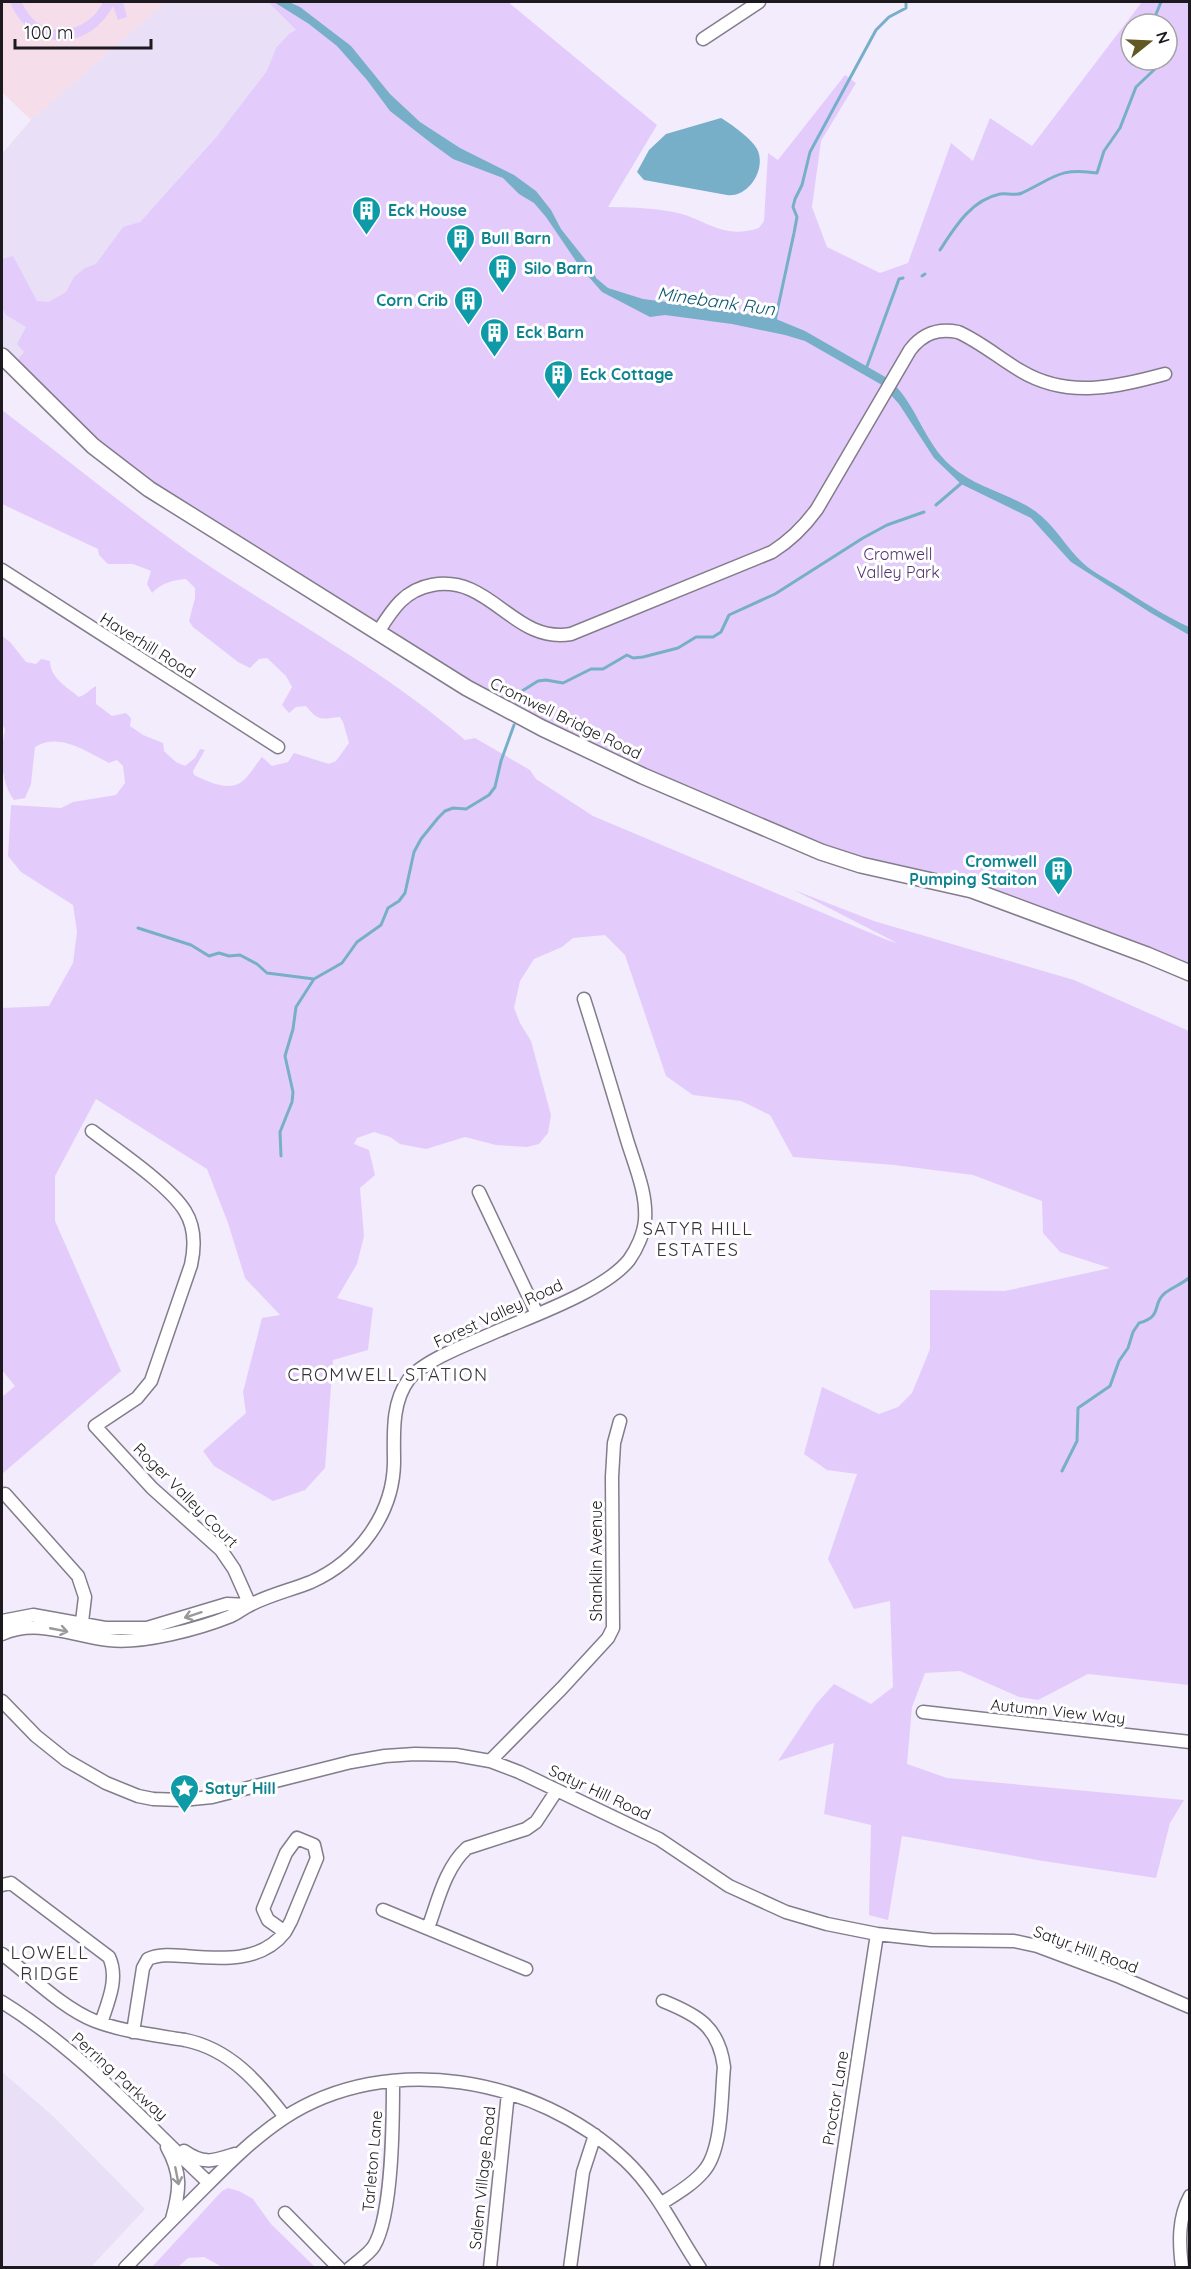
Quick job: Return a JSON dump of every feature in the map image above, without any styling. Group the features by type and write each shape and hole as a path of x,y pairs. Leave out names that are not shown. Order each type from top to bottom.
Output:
{"main road":[{"name":"Cromwell Bridge Road","path":"2,356 93,446 122,470 173,505 467,688 542,728 643,776 821,852 861,865 972,890 1190,973"}],"street":[{"path":"703,39 759,2"},
{"path":"378,632 401,599 424,586 439,584 465,586 477,591 532,630 560,636 572,634 757,560 788,542 804,527 817,509 897,372 917,342 930,333 948,330 970,338 1023,373 1058,387 1093,389 1117,386 1165,374"},
{"name":"Haverhill Road","path":"2,570 278,747"},
{"name":"Forest Valley Road","path":"2,1621 33,1615 81,1628 109,1640 152,1638 233,1616 250,1605 312,1582 333,1571 356,1552 375,1528 384,1512 394,1475 396,1412 404,1386 413,1374 456,1349 590,1289 616,1273 628,1260 641,1236 645,1223 642,1190 584,999"},
{"name":"Roger Valley Court","path":"92,1131 178,1202 189,1221 195,1250 151,1381 137,1398 95,1426 152,1488 210,1538 234,1569 250,1605"},
{"path":"478,1192 537,1314"},
{"name":"Shanklin Avenue","path":"490,1761 562,1688 608,1638 613,1628 612,1477 614,1443 620,1421"},
{"path":"5,1494 78,1576 85,1597 81,1628"},
{"name":"Forest Valley Road","path":"2,1634 16,1629 38,1627 81,1628"},
{"name":"Satyr Hill Road","path":"2,1701 36,1736 66,1760 115,1787 153,1799 182,1800 212,1797 351,1762 385,1756 456,1755 490,1761 660,1839 707,1872 762,1902 807,1919 877,1934 931,1940 1014,1941 1037,1946 1190,2007"},
{"name":"Autumn View Way","path":"923,1712 1190,1742"},
{"path":"428,1928 453,1864 460,1855 467,1848 526,1830 536,1822 557,1790"},
{"path":"133,2032 142,1968 148,1959 158,1956 213,1959 243,1957 274,1944 285,1932 317,1858 314,1845 297,1838 286,1853 263,1909 268,1920 285,1932"},
{"path":"2,1885 11,1883 109,1957 114,1975 101,2023"},
{"path":"384,1910 526,1969"},
{"name":"Proctor Lane","path":"826,2268 877,1934"},
{"path":"2,1954 63,2002 89,2018 133,2032 195,2043 229,2058 260,2085 285,2117"},
{"path":"662,2203 697,2178 712,2159 716,2145 724,2067 723,2056 711,2029 690,2012 663,2001"},
{"name":"Perring Parkway","path":"2,2002 82,2062 209,2183"},
{"path":"125,2268 238,2153 285,2117 310,2104 345,2091 393,2081 454,2082 508,2093 566,2116 595,2135 626,2161 662,2203 700,2268"},
{"name":"Tarleton Lane","path":"350,2268 373,2248 382,2229 386,2207 393,2116 393,2081"},
{"name":"Salem Village Road","path":"490,2268 508,2093"},
{"path":"160,2135 200,2161 215,2160 238,2153"},
{"path":"160,2135 171,2153 179,2178 178,2198 172,2220"},
{"path":"570,2268 583,2172 595,2135"},
{"path":"1182,2267 1179,2242 1190,2196"},
{"path":"285,2213 339,2268"}],"shaded area":[{"path":"2,2 166,2 31,120 2,92"},
{"path":"166,2 268,2 304,38 16,361 2,346 2,154 31,120"},
{"path":"2,2072 54,2117 145,2209 91,2267 2,2267"}],"green space":[{"path":"10,2 22,2 29,15 39,23 62,30 74,28 85,22 95,14 103,2 123,2 127,17 118,20 113,6 102,21 89,32 75,39 60,40 45,38 31,30 19,18"},
{"name":"Cromwell Valley Park","path":"268,2 508,2 657,125 608,207 674,212 734,232 759,228 764,221 768,153 778,160 845,75 856,83 821,141 812,207 827,247 880,273 908,263 951,143 973,161 990,118 1032,146 1119,32 1119,72 1179,72 1179,12 1134,12 1142,2 1189,2 1189,968 834,852 644,771 529,716 150,484 109,452 16,361 24,352 17,344 26,327 6,315 2,308 2,259 13,256 37,301 49,302 66,292 74,277 85,268 96,264 123,227 140,222 217,136 267,71 276,48 296,30"},
{"path":"2,410 190,553 365,665 465,740 475,738 530,770 536,779 593,816 887,940 897,943 794,890 874,921 1074,980 1189,1031 1189,1685 1088,1674 1038,1700 1019,1697 960,1671 925,1673 912,1707 907,1764 947,1778 1184,1800 1170,1823 1156,1878 902,1836 888,1920 869,1915 871,1825 824,1814 834,1743 778,1761 816,1704 834,1684 871,1704 893,1687 890,1601 854,1609 828,1559 857,1474 827,1470 804,1454 822,1387 879,1414 898,1407 912,1393 930,1349 930,1290 1005,1291 1110,1268 1060,1252 1043,1233 1042,1201 973,1175 894,1165 793,1157 770,1115 741,1101 693,1095 666,1076 625,955 605,935 573,938 562,947 534,959 520,981 514,1008 531,1041 551,1115 548,1133 539,1144 527,1147 496,1145 465,1137 426,1149 400,1144 390,1137 374,1132 357,1138 354,1144 369,1150 375,1175 360,1188 364,1236 357,1264 337,1298 373,1308 368,1350 333,1360 325,1468 305,1490 273,1501 214,1466 203,1451 246,1413 243,1392 262,1318 280,1315 245,1278 228,1223 207,1169 96,1099 55,1176 55,1221 121,1371 2,1474 2,1397 15,1386 2,1370 2,1008 49,1006 73,963 77,932 73,905 21,872 8,856 11,805 61,808 73,802 116,795 125,783 123,766 117,760 109,763 73,745 44,743 35,747 31,784 25,798 14,800 6,784 2,766 5,730 2,723 2,636 10,642 26,662 36,664 41,659 50,661 56,677 79,697 96,686 96,704 112,716 126,713 131,718 130,726 143,735 163,743 164,751 176,762 185,766 195,758 200,749 205,750 193,771 194,775 217,784 229,786 240,783 262,757 272,766 288,762 294,753 329,764 336,761 349,743 340,717 317,717 306,706 296,707 289,713 282,705 292,687 286,676 267,658 259,659 250,668 238,662 193,627 189,621 195,588 186,579 168,583 152,593 147,584 151,571 133,564 108,564 99,555 98,549 2,504"},
{"path":"228,2188 253,2199 271,2224 315,2267 222,2267 204,2257 188,2258 178,2267 152,2267 222,2191"}],"water":[{"name":"Minebank Run","path":"274,2 289,2 300,7 351,46 390,94 420,122 460,148 514,175 536,191 551,210 561,229 592,268 596,278 608,288 643,299 715,308 776,319 805,331 887,378 905,398 933,445 951,466 971,480 1035,511 1049,523 1088,567 1189,627 1189,635 1071,562 1031,518 961,484 934,458 899,404 882,385 805,341 732,324 665,315 650,317 602,292 580,267 534,203 519,194 503,178 453,159 431,143 390,111 337,46 309,24"},
{"path":"721,118 751,141 757,149 760,165 758,173 749,187 742,192 727,195 644,180 637,172 649,150 666,134"}],"waterway":[{"path":"775,321 797,217 793,207 802,185 810,152 876,30 889,17 906,8 906,2"},
{"path":"1157,12 1161,2"},
{"path":"940,250 972,208 990,197 1022,193 1065,173 1074,171 1097,173 1104,151 1120,128 1136,87 1152,72"},
{"path":"866,369 899,279 903,278"},
{"path":"936,505 964,481"},
{"path":"517,704 522,691 538,681 563,683 591,669 603,669 627,655 633,658 643,657 678,648 696,637 713,637 721,632 729,615 775,594 887,525 924,512"},
{"path":"281,1156 280,1132 292,1102 293,1092 285,1056 293,1029 296,1007 314,979 342,963 357,942 381,925 388,908 399,901 405,893 414,852 438,818 445,811 453,808 466,809 489,795 495,787 501,761 514,725"},
{"path":"138,928 191,945 209,956 219,953 229,956 240,955 257,964 267,973 314,979"},
{"path":"1062,1471 1077,1441 1078,1408 1110,1386 1119,1361 1128,1348 1133,1332 1139,1323 1152,1317 1165,1293 1190,1277"}],"place":[{"name":"Eck House","path":"367,236"},
{"name":"Bull Barn","path":"460,264"},
{"name":"Silo Barn","path":"503,294"},
{"name":"Corn Crib","path":"469,326"},
{"name":"Eck Barn","path":"495,358"},
{"name":"Eck Cottage","path":"559,400"},
{"name":"Cromwell Pumping Staiton","path":"1058,896"},
{"name":"Satyr Hill","path":"184,1814"}],"district":[{"name":"SATYR HILL ESTATES","path":"698,1238"},
{"name":"CROMWELL STATION","path":"388,1374"},
{"name":"LOWELL RIDGE","path":"50,1962"}]}
